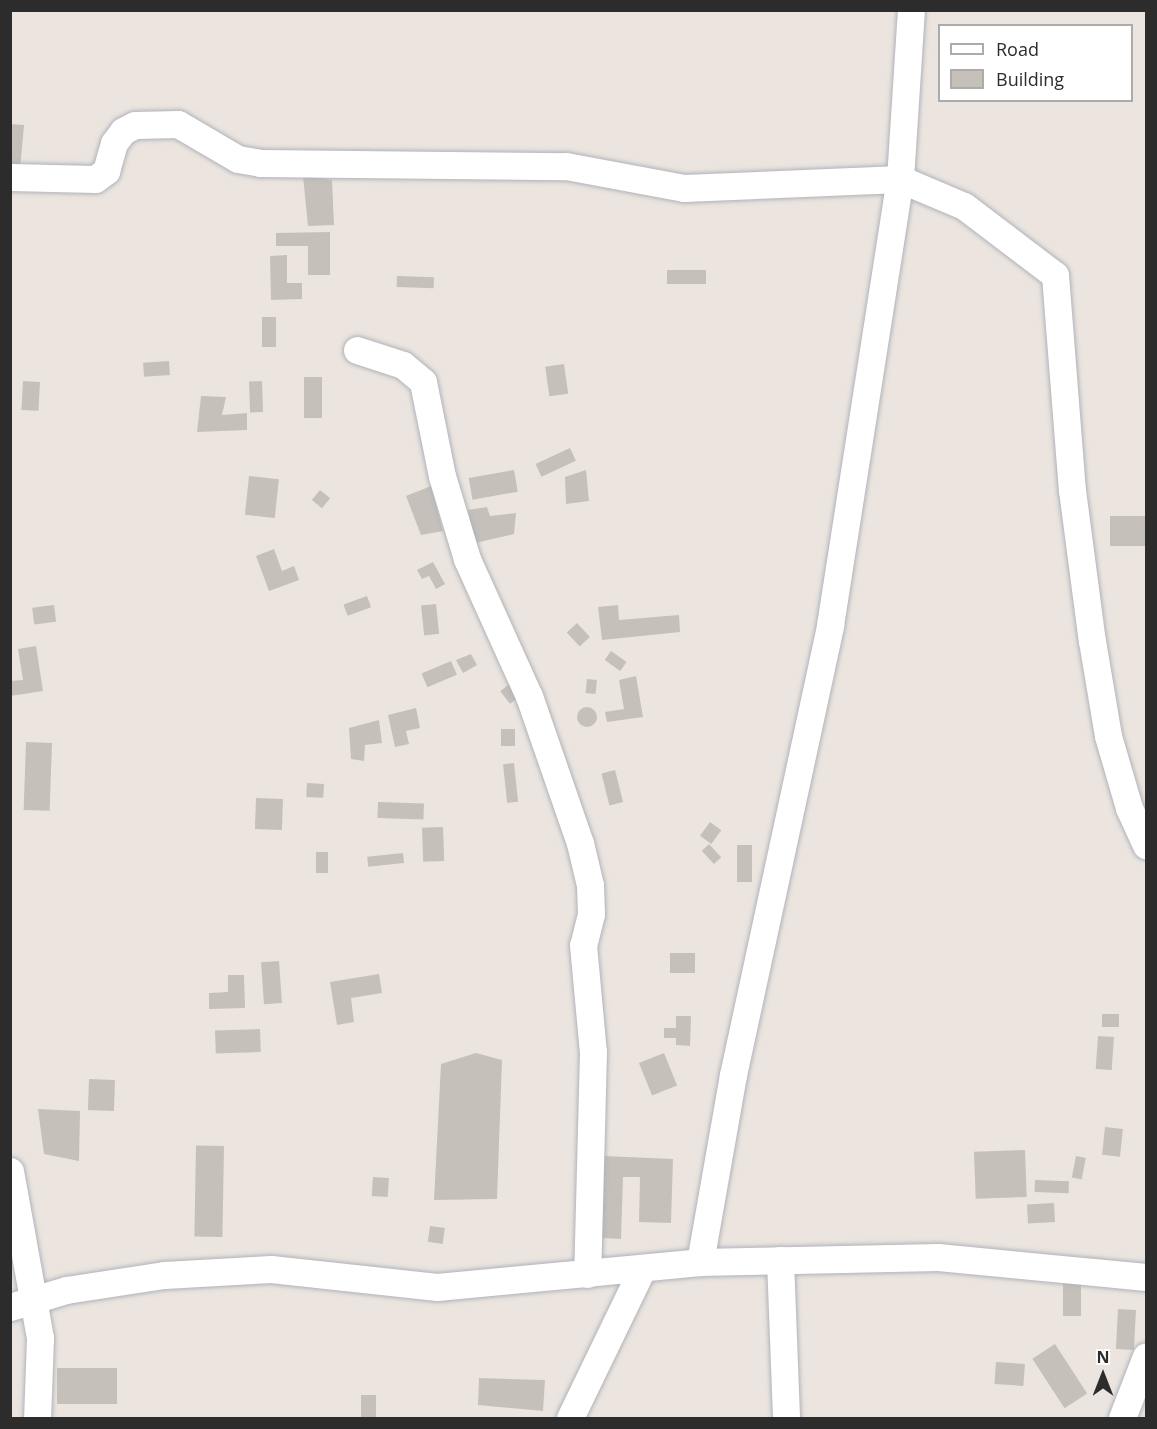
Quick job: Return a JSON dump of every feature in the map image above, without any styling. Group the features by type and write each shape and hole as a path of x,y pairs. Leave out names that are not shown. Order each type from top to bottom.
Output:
{"street":[{"path":"700,1262 733,1075 830,625 900,179 911,10"},
{"path":"10,177 95,179 106,171 114,143 123,131 135,125 178,124 238,159 260,163 566,166 684,188 900,179 964,206 1054,275 1072,490 1092,641 1108,736 1129,808 1146,845"},
{"path":"357,350 403,365 423,382 436,452 467,559 529,696 580,843 590,885 591,914 583,945 592,1052 587,1274"},
{"path":"10,1171 22,1303 40,1338 37,1419"},
{"path":"22,1303 66,1290 164,1275 272,1269 436,1287 700,1262 938,1257 1146,1277"},
{"path":"780,1260 786,1419"},
{"path":"570,1419 642,1269"},
{"path":"1122,1419 1146,1356"}],"building":[{"path":"10,124 24,125 20,170 10,169"},
{"path":"303,176 332,180 334,225 308,226"},
{"path":"330,232 330,275 308,275 308,246 276,246 276,233"},
{"path":"287,255 287,283 302,283 302,299 271,300 270,256"},
{"path":"667,270 706,270 706,284 667,284"},
{"path":"397,276 434,277 434,288 397,287"},
{"path":"262,317 276,317 276,347 262,347"},
{"path":"169,361 170,375 144,377 143,363"},
{"path":"564,364 568,394 549,396 545,367"},
{"path":"304,377 322,377 322,418 304,418"},
{"path":"23,381 40,382 38,411 21,410"},
{"path":"249,381 262,381 263,412 250,412"},
{"path":"201,396 226,397 222,415 247,413 247,430 197,432"},
{"path":"570,448 576,461 541,477 536,464"},
{"path":"514,470 518,492 473,500 469,478"},
{"path":"586,470 589,501 566,504 565,477"},
{"path":"249,476 279,479 275,518 245,515"},
{"path":"431,486 443,531 421,535 406,496"},
{"path":"320,490 330,498 322,508 312,500"},
{"path":"487,507 490,516 516,513 514,534 475,543 468,510"},
{"path":"1110,516 1146,516 1146,546 1110,546"},
{"path":"274,549 282,571 294,566 299,580 269,591 256,556"},
{"path":"433,562 445,584 436,589 429,576 422,579 417,570"},
{"path":"367,596 371,607 348,616 344,605"},
{"path":"436,604 439,634 424,635 421,606"},
{"path":"54,605 56,622 34,625 32,608"},
{"path":"618,605 619,620 679,615 680,632 602,640 598,607"},
{"path":"577,623 590,637 580,646 567,633"},
{"path":"36,646 43,691 10,696 10,681 23,680 18,649"},
{"path":"611,651 627,662 620,671 605,660"},
{"path":"471,654 477,665 463,673 456,660"},
{"path":"451,661 457,675 427,687 422,674"},
{"path":"636,676 643,717 607,722 605,712 624,709 619,680"},
{"path":"587,679 597,680 595,694 586,693"},
{"path":"512,682 522,695 510,704 500,691"},
{"path":"587,707 594,710 597,717 594,724 587,727 580,724 577,717 580,710"},
{"path":"416,708 420,728 406,731 409,744 395,747 388,715"},
{"path":"379,720 382,743 365,745 364,761 351,759 349,728"},
{"path":"501,729 515,729 515,746 501,746"},
{"path":"26,742 52,743 50,811 24,810"},
{"path":"514,763 518,802 507,803 503,764"},
{"path":"615,770 623,802 609,805 601,773"},
{"path":"307,783 324,784 323,798 306,797"},
{"path":"256,798 283,799 282,830 255,829"},
{"path":"378,802 424,804 423,820 377,818"},
{"path":"710,822 721,830 711,844 700,836"},
{"path":"443,827 444,861 423,862 422,828"},
{"path":"709,844 721,857 714,864 702,851"},
{"path":"737,845 752,845 752,882 737,882"},
{"path":"316,852 328,852 328,873 316,873"},
{"path":"403,853 404,863 368,867 367,857"},
{"path":"670,953 695,953 695,973 670,973"},
{"path":"279,961 282,1003 264,1004 261,962"},
{"path":"379,974 382,993 351,998 354,1022 337,1025 330,982"},
{"path":"228,975 244,975 245,1008 209,1009 209,993 228,992"},
{"path":"1102,1014 1119,1014 1119,1027 1102,1027"},
{"path":"676,1016 691,1016 690,1046 676,1045 676,1038 664,1038 664,1028 676,1028"},
{"path":"260,1029 261,1052 216,1054 215,1031"},
{"path":"1098,1036 1114,1037 1112,1070 1096,1069"},
{"path":"476,1053 502,1060 497,1199 434,1200 441,1064"},
{"path":"664,1053 677,1085 652,1096 639,1063"},
{"path":"89,1079 115,1080 114,1111 88,1110"},
{"path":"38,1109 80,1111 79,1161 44,1154"},
{"path":"1105,1127 1123,1129 1120,1157 1102,1155"},
{"path":"196,1146 224,1146 222,1237 194,1236"},
{"path":"1025,1150 1027,1197 976,1199 974,1152"},
{"path":"603,1156 673,1159 671,1223 639,1222 640,1177 623,1177 621,1239 601,1238"},
{"path":"1076,1156 1086,1158 1082,1180 1072,1178"},
{"path":"373,1177 389,1178 388,1197 372,1196"},
{"path":"1035,1180 1069,1181 1069,1193 1035,1192"},
{"path":"1054,1203 1055,1222 1028,1223 1027,1204"},
{"path":"430,1226 445,1228 443,1244 428,1242"},
{"path":"1063,1283 1081,1283 1081,1316 1063,1316"},
{"path":"1118,1309 1136,1310 1134,1350 1116,1349"},
{"path":"1055,1344 1087,1393 1064,1408 1032,1359"},
{"path":"996,1362 1025,1364 1023,1386 994,1384"},
{"path":"57,1368 117,1368 117,1404 57,1404"},
{"path":"479,1378 545,1380 543,1411 478,1405"},
{"path":"361,1395 376,1395 376,1418 361,1418"}]}
